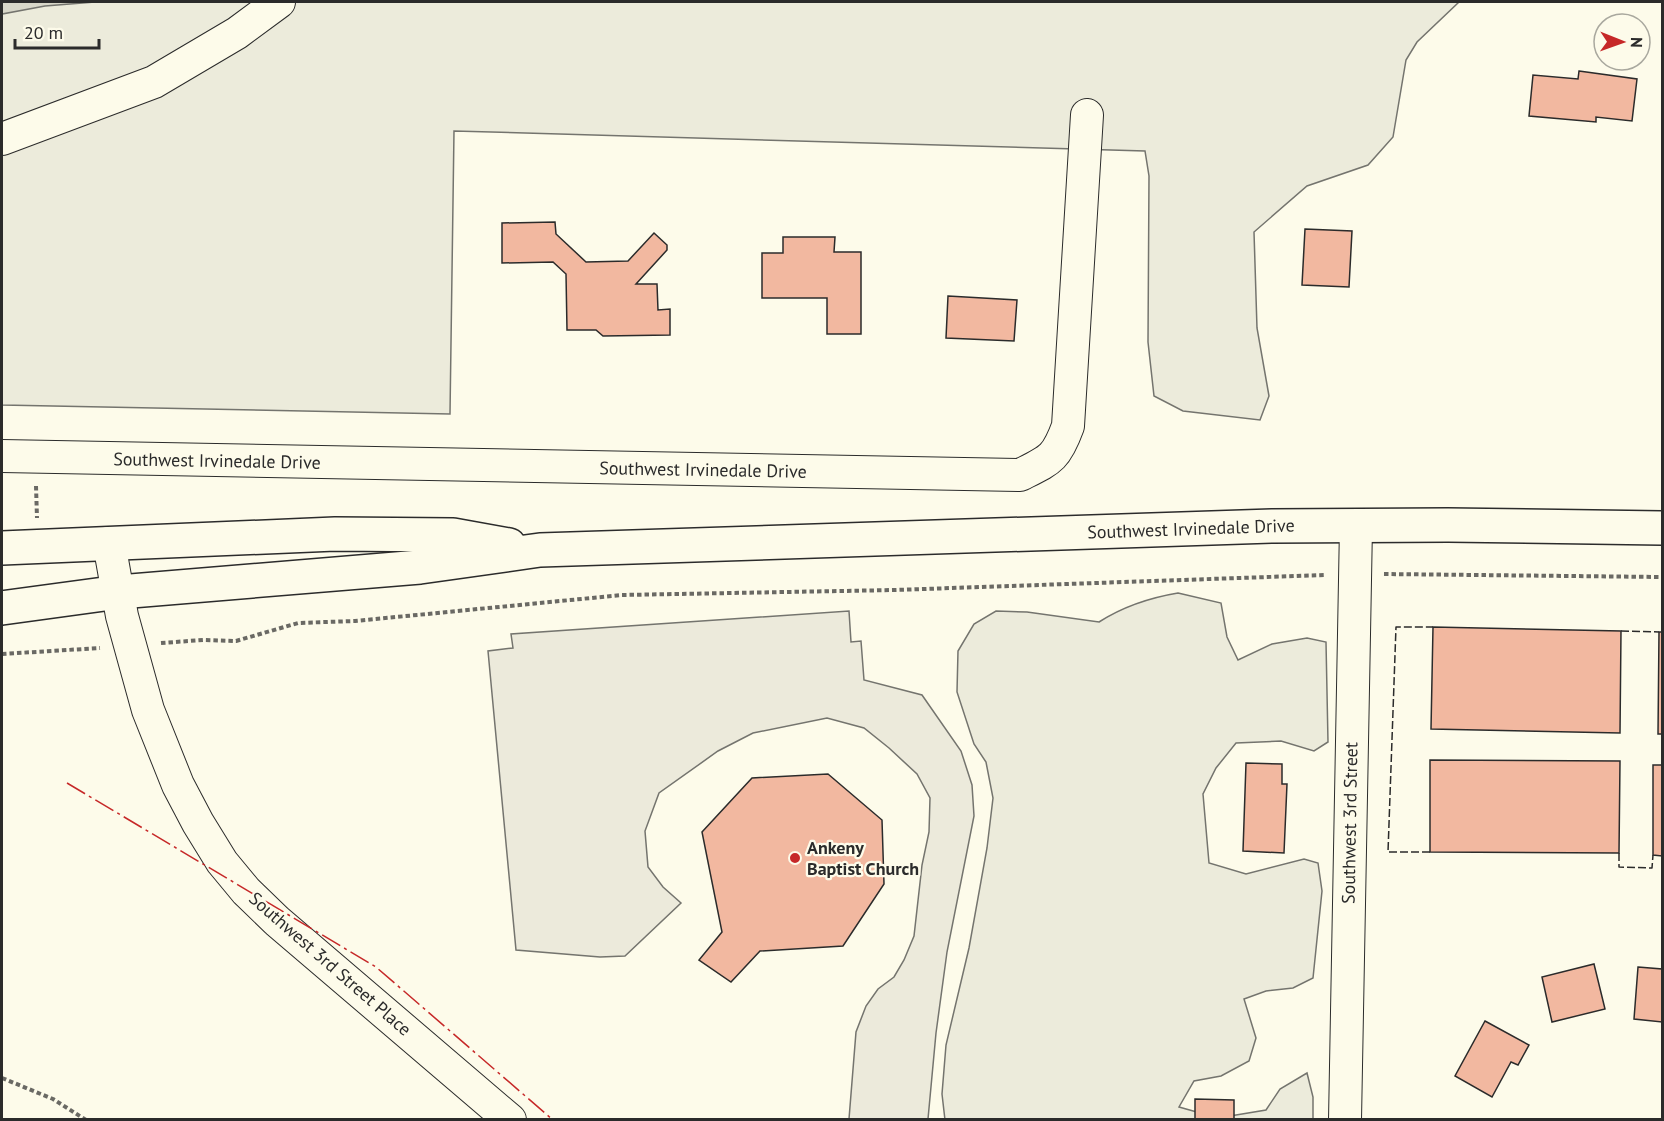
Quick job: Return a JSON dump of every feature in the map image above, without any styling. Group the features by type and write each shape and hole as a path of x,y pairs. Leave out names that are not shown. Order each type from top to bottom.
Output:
{"main road":[{"name":"Southwest Irvinedale Drive","path":"2,608 119,592 420,567 540,550 1272,526 1662,528"},
{"name":"Southwest Irvinedale Drive","path":"2,548 335,534 453,535 540,550"}],"street":[{"path":"2,139 154,82 237,33 279,2"},
{"name":"Southwest Irvinedale Drive","path":"2,456 1020,475 1050,459 1062,444 1068,426 1087,115"},
{"name":"Southwest 3rd Street","path":"1345,1119 1356,526"},
{"name":"Southwest 3rd Street Place","path":"109,543 130,646 148,710 178,785 198,824 222,862 246,891 278,921 510,1119"}],"path":[{"path":"35,479 37,520"},
{"path":"2,654 203,640 236,641 298,623 356,621 622,595 895,590 1355,574 1662,577"},
{"path":"2,1078 53,1099 86,1119"}],"shaded area":[{"path":"2,2 1459,2 1417,42 1406,60 1393,137 1368,165 1307,186 1254,232 1257,328 1269,396 1260,420 1183,411 1154,396 1148,342 1149,176 1145,151 454,131 450,414 2,405"},
{"path":"2,2 95,2 45,6 2,14"},
{"path":"1178,593 1221,603 1227,637 1238,660 1272,644 1307,638 1326,642 1328,742 1314,751 1281,741 1236,743 1216,768 1203,794 1209,863 1246,874 1304,859 1318,863 1322,891 1313,978 1293,988 1266,991 1244,999 1256,1038 1249,1061 1221,1076 1194,1081 1179,1107 1218,1118 1266,1110 1280,1089 1307,1073 1313,1097 1313,1119 945,1120 942,1094 946,1045 969,948 987,848 993,798 986,762 974,744 957,692 958,651 974,624 996,611 1027,612 1099,622 1137,603"},
{"path":"849,611 851,642 861,641 864,680 922,695 961,751 972,785 974,816 947,952 928,1119 849,1119 856,1032 866,1006 878,989 894,977 914,936 922,865 929,832 930,798 917,774 864,728 827,718 753,733 718,751 659,793 645,831 648,867 663,887 681,903 625,956 600,957 516,950 488,651 513,648 511,634"}],"building":[{"path":"1579,71 1637,79 1632,121 1596,117 1596,122 1529,116 1533,75 1578,79"},
{"path":"555,222 556,234 586,262 628,261 654,233 667,245 667,250 636,284 657,284 658,310 670,309 670,335 603,336 596,330 567,330 566,274 553,262 502,263 502,223"},
{"path":"1305,229 1352,231 1349,287 1302,285"},
{"path":"783,237 835,237 834,252 861,252 861,334 827,334 827,298 762,298 762,253 783,253"},
{"path":"948,296 1017,300 1014,341 946,338"},
{"path":"1433,627 1621,631 1620,733 1431,729"},
{"path":"1659,632 1662,632 1662,734 1658,734"},
{"path":"1430,760 1620,761 1619,853 1430,852"},
{"path":"1246,763 1282,764 1282,784 1287,784 1284,853 1243,851"},
{"path":"1653,765 1662,765 1662,856 1653,855"},
{"name":"Ankeny Baptist Church","path":"828,774 882,820 884,884 843,946 760,951 731,982 699,960 722,932 702,832 752,778"},
{"path":"1594,964 1605,1009 1552,1022 1542,977"},
{"path":"1638,967 1662,969 1662,1022 1634,1019"},
{"path":"1485,1021 1529,1045 1518,1065 1511,1062 1492,1097 1455,1076"},
{"path":"1195,1099 1234,1100 1234,1120 1195,1120"}],"fence":[{"path":"1430,852 1388,852 1396,627 1433,627"},
{"path":"1621,631 1659,632"},
{"path":"1619,853 1619,867 1652,868 1653,855"}],"power":[{"path":"67,783 376,967 553,1120"}],"place":[{"name":"Ankeny Baptist Church","path":"795,858"}]}
